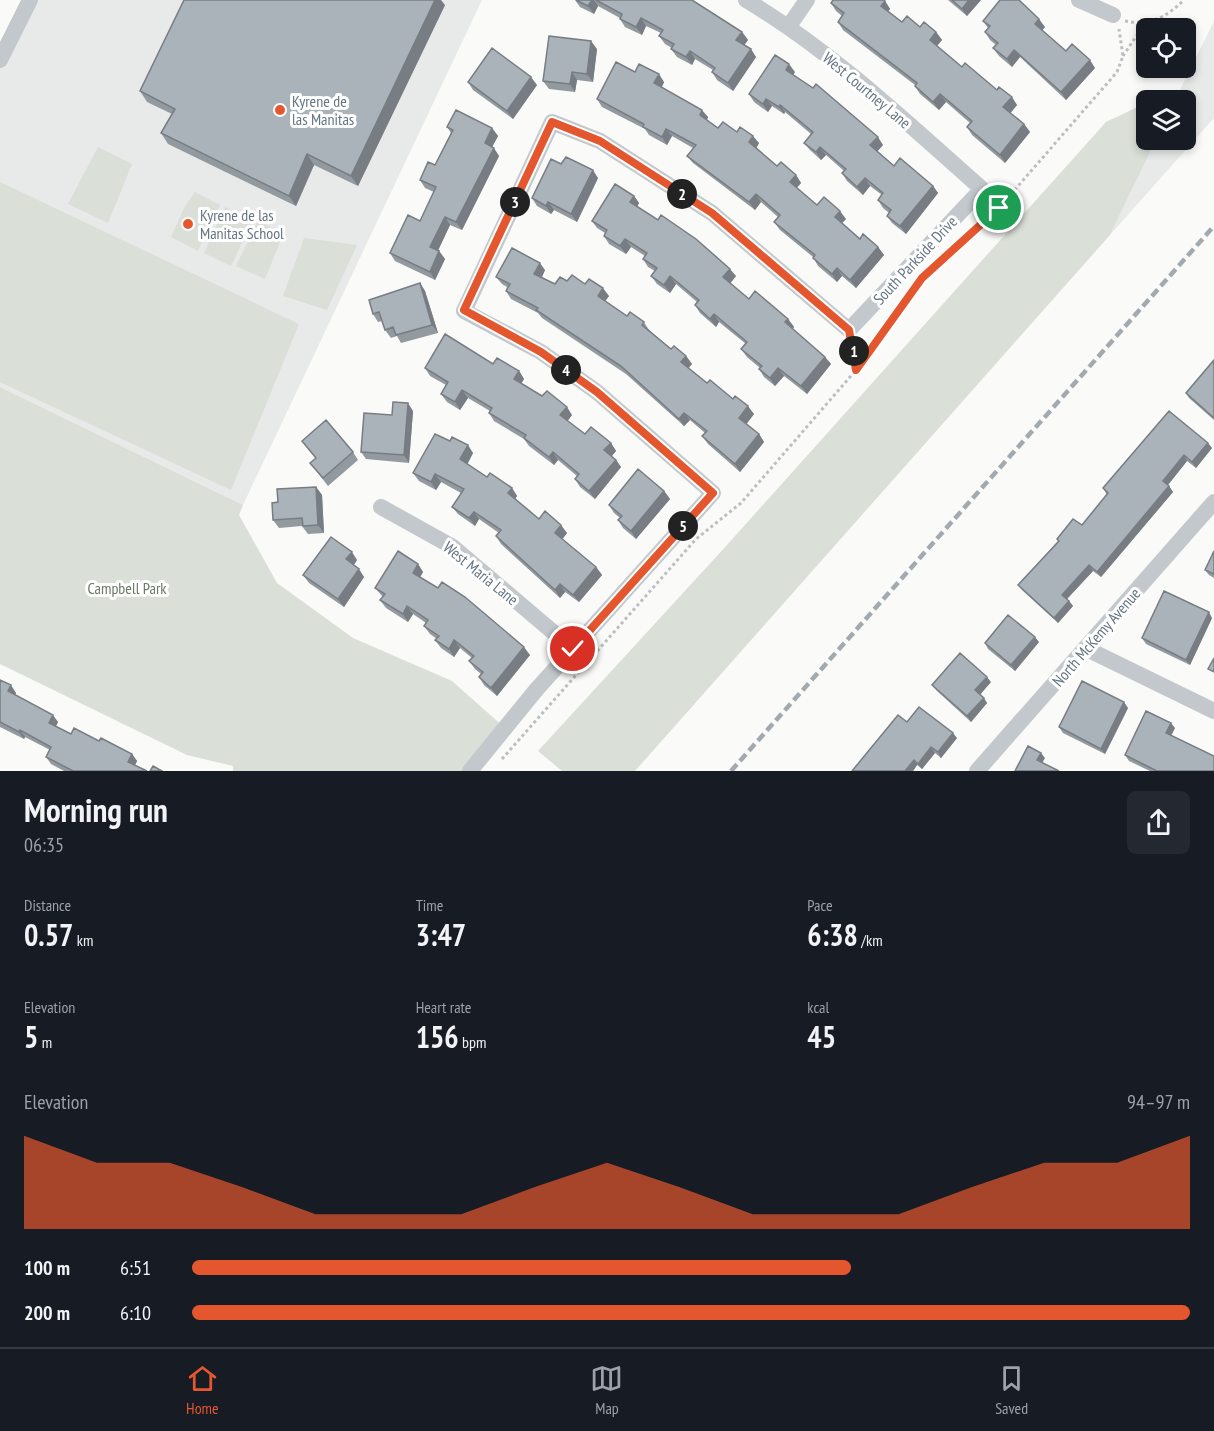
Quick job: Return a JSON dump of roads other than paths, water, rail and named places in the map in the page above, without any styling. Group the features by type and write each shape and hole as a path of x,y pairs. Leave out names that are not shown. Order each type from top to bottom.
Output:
{"street":[{"path":"0,60 30,0"},
{"name":"West Courtney Lane","path":"746,0 789,26 879,97 982,189"},
{"path":"789,26 807,0"},
{"path":"1078,0 1113,15"},
{"name":"South Parkside Drive","path":"573,649 713,493 597,392 541,352 464,310 552,122 600,141 712,213 849,330 982,189"},
{"name":"North McKemy Avenue","path":"977,771 1214,502"},
{"name":"West Maria Lane","path":"381,507 453,546 573,649"},
{"path":"1085,648 1214,711"},
{"path":"470,771 573,649"}],"railway":[{"path":"731,771 1214,226"}],"place":[{"name":"Kyrene de las Manitas","path":"280,110"},
{"name":"Kyrene de las Manitas School","path":"188,224"}],"park label":[{"name":"Campbell Park","path":"127,588"}]}
